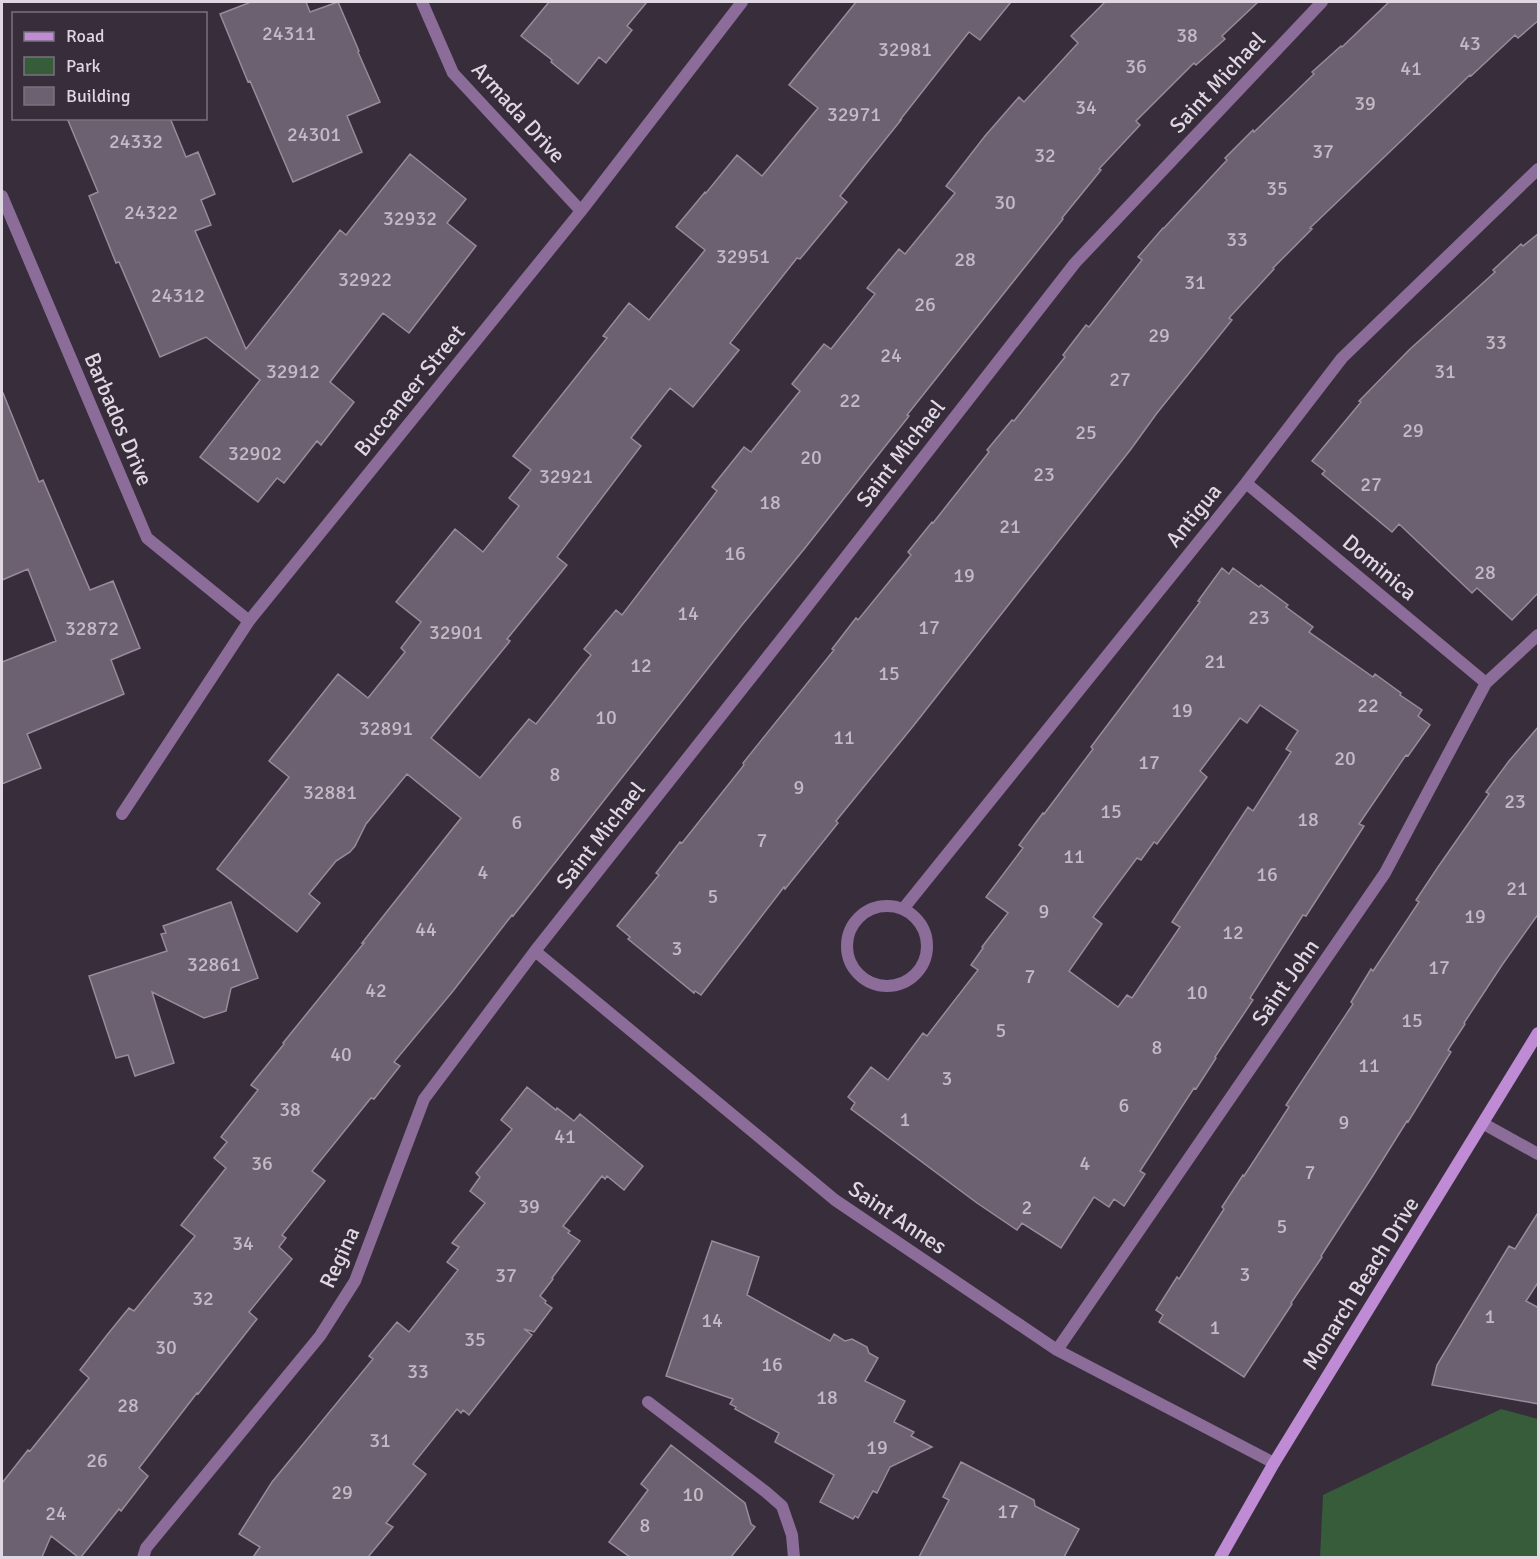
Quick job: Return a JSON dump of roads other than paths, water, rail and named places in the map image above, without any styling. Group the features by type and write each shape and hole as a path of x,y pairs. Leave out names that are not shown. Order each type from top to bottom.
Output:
{"street":[{"name":"Armada Drive","path":"422,2 453,73 581,211"},
{"name":"Buccaneer Street","path":"122,814 249,621 581,211 741,2"},
{"name":"Saint Michael","path":"535,951 788,632 1075,262 1322,2"},
{"name":"Antigua","path":"903,909 1246,483 1342,357 1539,169"},
{"name":"Barbados Drive","path":"2,196 147,538 249,621"},
{"name":"Dominica","path":"1246,483 1486,683"},
{"name":"Saint John","path":"1057,1350 1385,873 1486,683 1539,635"},
{"path":"888,905 903,909 916,918 925,931 928,946 925,962 916,974 903,983 887,986 872,983 859,974 850,961 847,945 850,930 859,917 872,908 888,905"},
{"name":"Saint Annes","path":"535,951 835,1200 1057,1350 1274,1463"},
{"name":"Regina","path":"143,1557 146,1548 320,1336 355,1281 424,1099 535,951"},
{"name":"Monarch Beach Drive","path":"1220,1557 1274,1463 1539,1033"},
{"path":"1484,1124 1539,1154"},
{"path":"648,1402 783,1506 792,1535 794,1557"}]}
